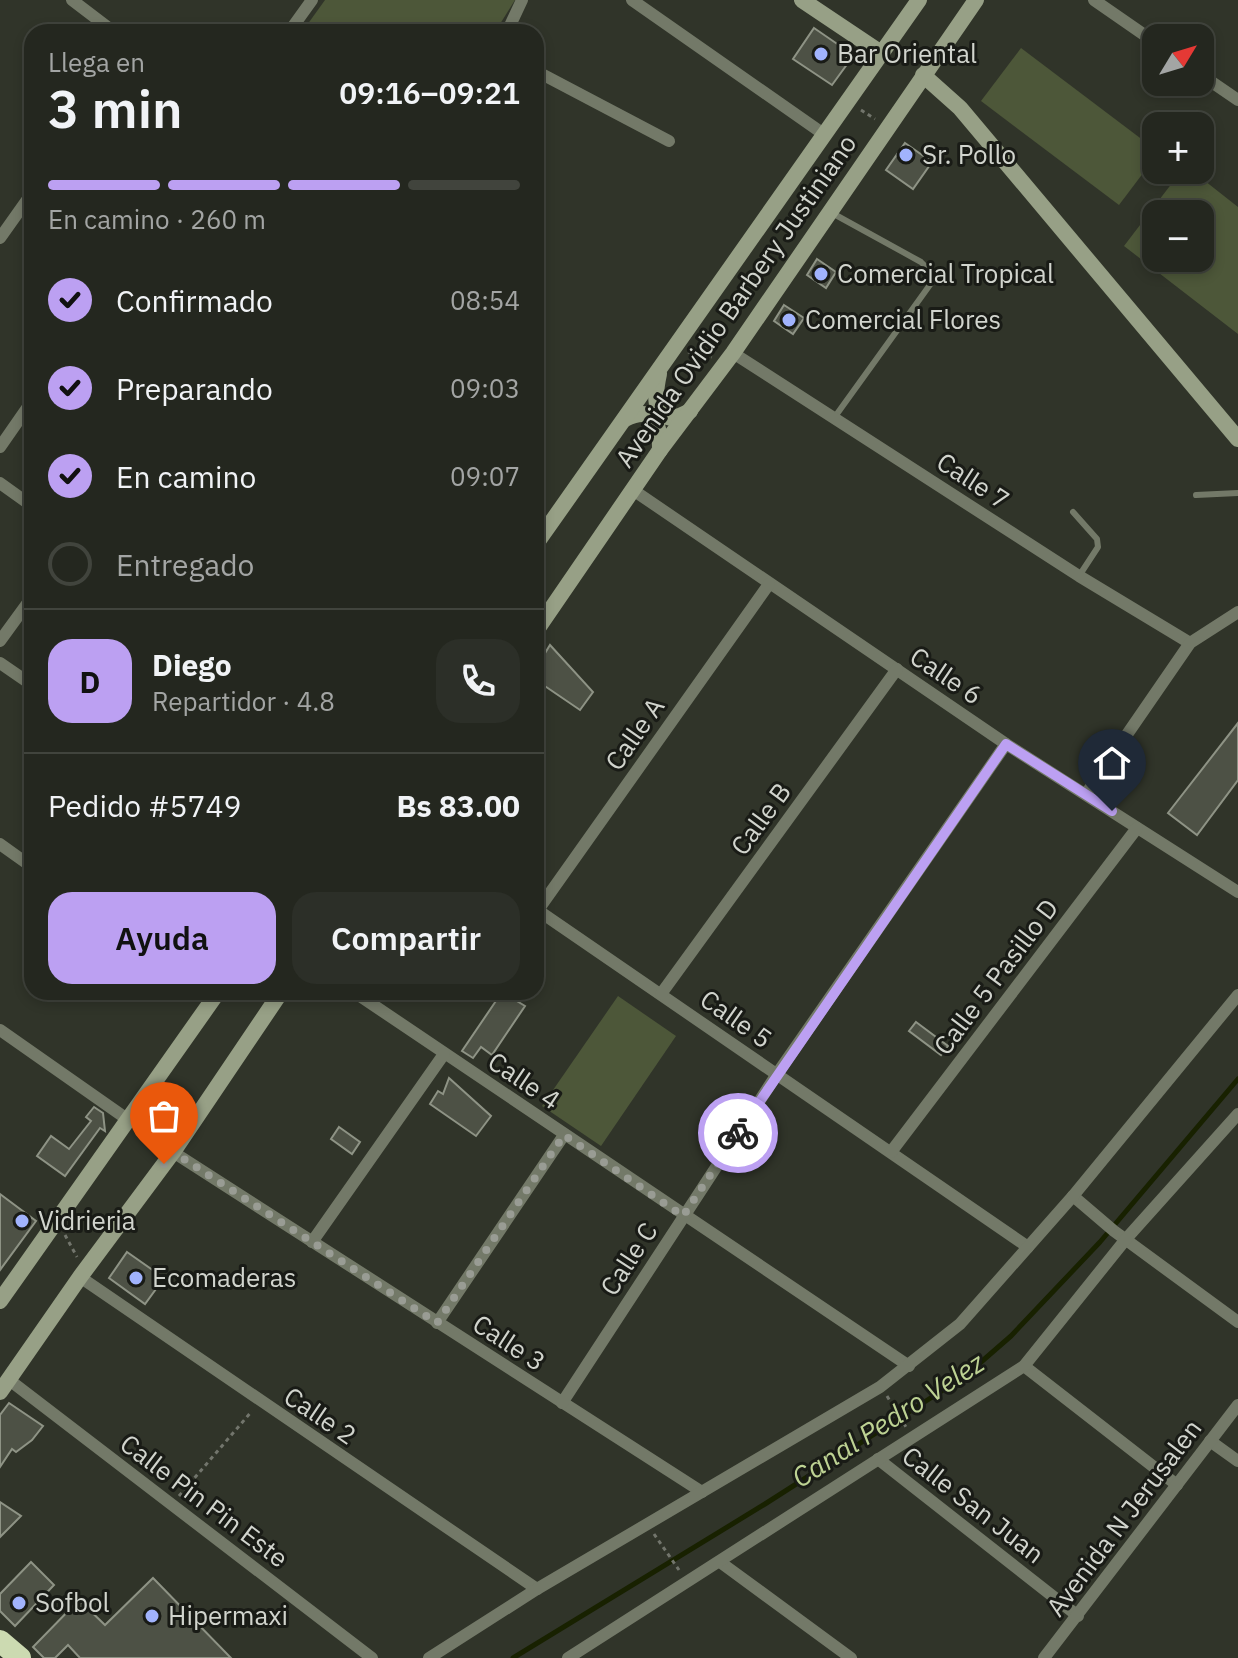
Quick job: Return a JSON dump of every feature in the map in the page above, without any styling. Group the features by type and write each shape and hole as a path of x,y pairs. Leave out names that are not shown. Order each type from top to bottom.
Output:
{"highway":[{"path":"0,1641 20,1658"}],"main road":[{"path":"802,0 881,53"},
{"name":"Avenida Ovidio Barbery Justiniano","path":"544,533 919,0"},
{"name":"Avenida Ovidio Barbery Justiniano","path":"544,619 976,0"},
{"path":"927,70 1238,439"},
{"path":"660,369 654,401 659,411 667,418 678,418 692,410"},
{"path":"625,419 637,413 646,413 653,418 660,436 660,450"},
{"path":"0,1301 208,1000"},
{"path":"4,1386 82,1274 169,1158 276,1000"},
{"path":"1,1359 7,1360 25,1353"}],"street":[{"path":"72,0 104,24"},
{"path":"295,24 312,0"},
{"path":"511,24 522,0"},
{"path":"632,0 825,135"},
{"path":"1094,0 1142,33"},
{"path":"544,75 669,141"},
{"path":"1214,84 1238,100"},
{"path":"0,238 24,204"},
{"name":"Calle 7","path":"730,356 834,418 1079,576 1190,643"},
{"path":"0,447 24,412"},
{"path":"0,483 24,500"},
{"name":"Calle 6","path":"633,490 1006,744 1238,892"},
{"name":"Calle A","path":"544,899 769,584"},
{"path":"0,641 24,608"},
{"path":"1086,794 1190,643 1238,612"},
{"path":"0,663 24,680"},
{"name":"Calle B","path":"661,994 897,669"},
{"name":"Calle C","path":"562,1403 777,1074 1006,744"},
{"name":"Calle 5 Pasillo D","path":"891,1152 1137,828"},
{"path":"0,844 24,861"},
{"name":"Calle 5","path":"544,914 1028,1247"},
{"path":"429,1658 537,1589 880,1387 909,1366 960,1324 1073,1196 1238,995"},
{"name":"Calle 4","path":"366,1000 909,1366"},
{"path":"1,1033 128,1117"},
{"path":"312,1242 444,1054"},
{"path":"568,1658 1024,1366 1126,1239 1238,1114"},
{"path":"437,1323 564,1135"},
{"name":"Calle 3","path":"169,1158 312,1242 702,1492"},
{"path":"1073,1196 1114,1231 1238,1322"},
{"name":"Calle 2","path":"82,1274 260,1402 537,1589"},
{"path":"1024,1366 1177,1485"},
{"name":"Calle Pin Pin Este","path":"4,1386 172,1505 372,1658"},
{"name":"Avenida N Jerusalen","path":"1044,1658 1238,1405"},
{"path":"1210,1441 1238,1461"},
{"name":"Calle San Juan","path":"878,1459 1078,1616"},
{"path":"720,1562 851,1658"}],"lane":[{"path":"829,212 921,262 929,270 932,282 834,418"},
{"path":"1196,495 1238,493"},
{"path":"1073,512 1097,539 1098,547 1079,576"}],"path":[{"path":"891,38 927,70"},
{"path":"849,100 887,128"},
{"path":"674,349 730,356"},
{"path":"128,1117 169,1158"},
{"path":"57,1219 82,1274"},
{"path":"885,1394 909,1431"},
{"path":"172,1505 260,1402"},
{"path":"656,1538 681,1573"}],"green space":[{"path":"325,0 515,0 500,24 308,24"},
{"path":"1021,48 1142,139 1142,175 1119,205 981,101"},
{"path":"1171,184 1209,184 1238,207 1238,334 1158,272 1214,272 1214,200 1159,200"},
{"path":"1142,222 1142,260 1124,246"},
{"path":"618,996 676,1036 601,1146 542,1106"}],"building":[{"name":"Bar Oriental","path":"814,28 846,50 848,63 832,85 793,59"},
{"path":"905,143 932,162 913,189 886,170"},
{"name":"Comercial Tropical","path":"817,259 836,272 826,288 807,275"},
{"name":"Comercial Flores","path":"784,305 804,318 793,334 774,321"},
{"path":"550,645 593,692 580,710 544,685 544,655"},
{"path":"1238,723 1238,780 1197,835 1168,813"},
{"path":"497,1000 515,1000 525,1006 492,1055 481,1047 473,1058 462,1051"},
{"path":"916,1022 948,1046 941,1055 909,1031"},
{"path":"449,1078 491,1116 476,1136 430,1104 438,1091 443,1094"},
{"path":"94,1107 103,1113 105,1131 100,1128 65,1176 37,1156 51,1136 69,1149 91,1121 86,1117"},
{"path":"339,1127 360,1142 352,1154 331,1139"},
{"path":"0,1194 36,1221 0,1270"},
{"name":"Ecomaderas","path":"127,1252 164,1278 145,1304 109,1278"},
{"path":"9,1403 43,1426 32,1440 16,1452 12,1449 0,1467 0,1415"},
{"path":"0,1502 21,1516 0,1537"},
{"name":"Sofbol","path":"31,1562 54,1585 15,1626 0,1611 0,1594"},
{"name":"Hipermaxi","path":"153,1578 231,1658 80,1658 68,1645 55,1658 44,1658 33,1647 79,1600 105,1625"}],"waterway":[{"name":"Canal Pedro Velez","path":"513,1658 765,1504 965,1376 1011,1336 1100,1242 1238,1079"}],"way so far":[{"path":"164,1164 173,1152 437,1323 564,1135 683,1216 738,1133"}],"place":[{"name":"Bar Oriental","path":"821,54"},
{"name":"Sr. Pollo","path":"906,155"},
{"name":"Comercial Tropical","path":"821,274"},
{"name":"Comercial Flores","path":"789,320"},
{"name":"Vidrieria","path":"22,1221"},
{"name":"Ecomaderas","path":"136,1278"},
{"name":"Sofbol","path":"19,1603"},
{"name":"Hipermaxi","path":"152,1616"}],"route":[{"path":"738,1133 1006,744 1112,811"}]}
